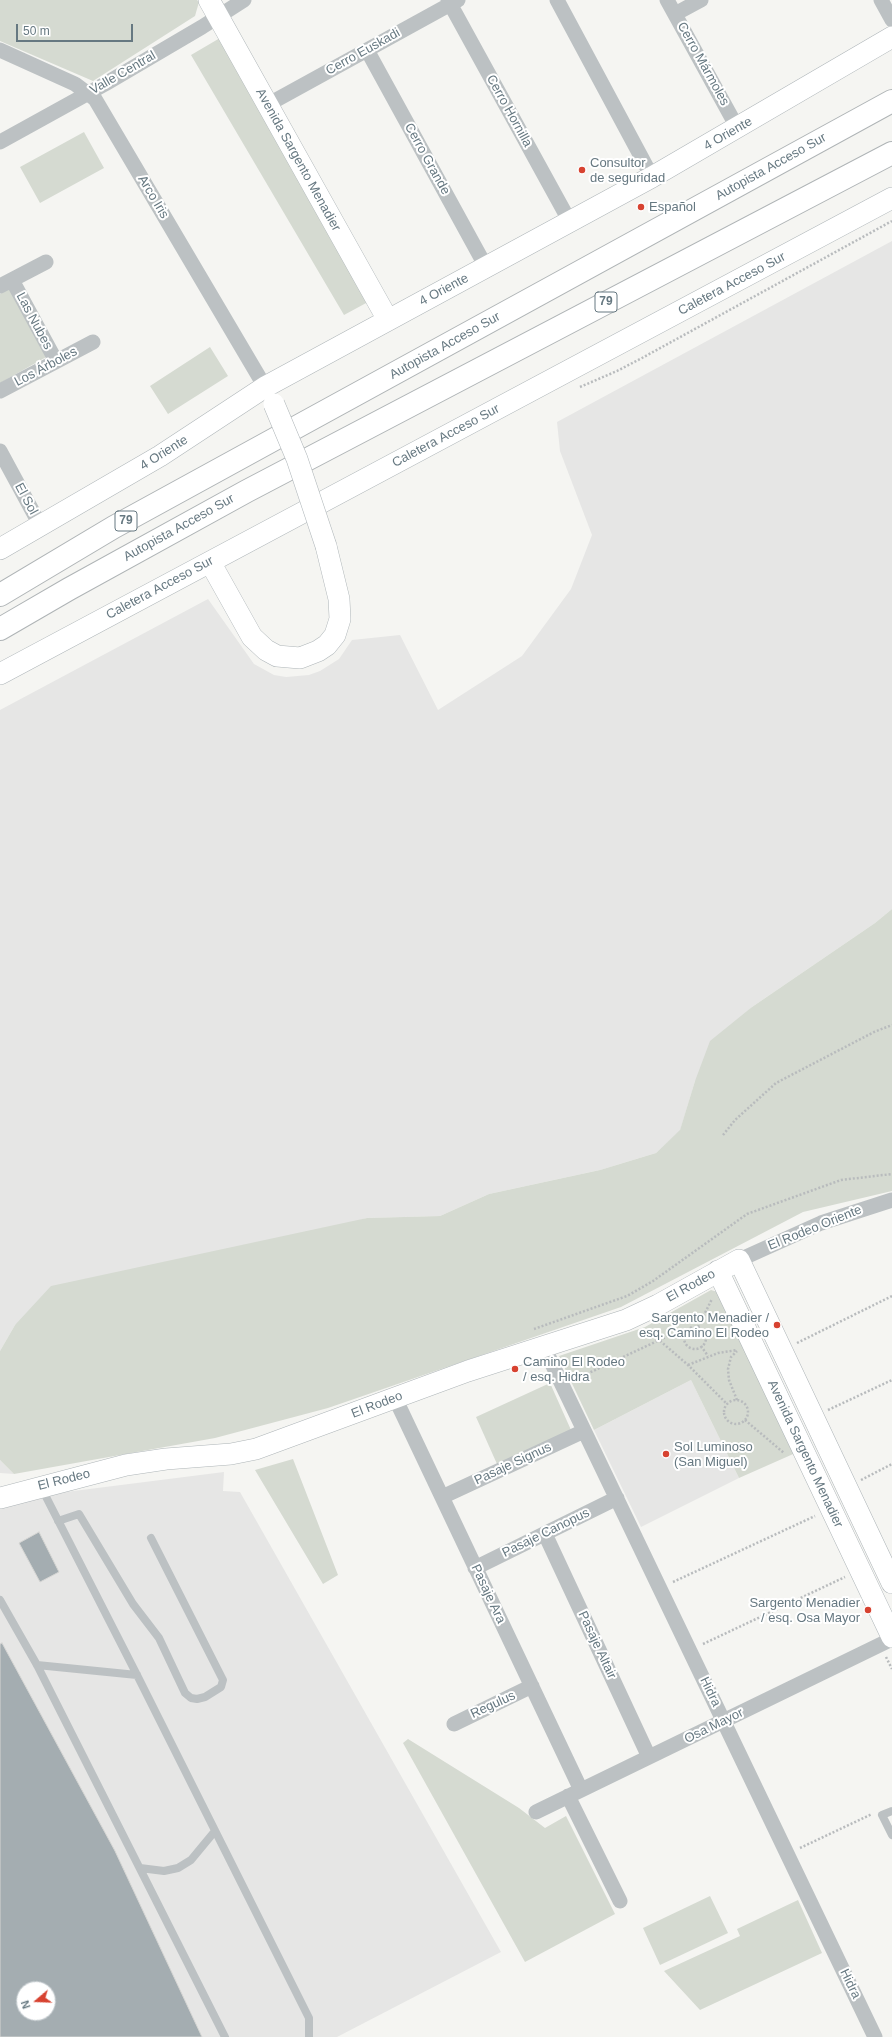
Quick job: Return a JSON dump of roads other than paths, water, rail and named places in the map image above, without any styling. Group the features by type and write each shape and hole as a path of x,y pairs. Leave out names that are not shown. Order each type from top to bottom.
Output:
{"highway":[{"name":"Autopista Acceso Sur","path":"0,595 114,527 892,101"},
{"name":"Autopista Acceso Sur","path":"0,630 68,589 247,491 892,153"}],"main road":[{"name":"Avenida Sargento Menadier","path":"213,8 388,320"},
{"name":"4 Oriente","path":"0,549 160,456 270,396 388,320 652,177 892,37"},
{"name":"Caletera Acceso Sur","path":"0,674 892,198"},
{"path":"210,562 252,637 266,650 277,656 300,658 318,652 327,646 335,635 340,619 340,599 326,546 296,459 270,396"},
{"name":"Avenida Sargento Menadier","path":"739,1260 892,1583"},
{"name":"El Rodeo","path":"0,1498 146,1462 244,1452 468,1371 632,1317 739,1260"},
{"name":"Avenida Sargento Menadier","path":"718,1271 892,1638"}],"street":[{"name":"Valle Central","path":"0,142 89,93 213,8 244,0"},
{"path":"557,0 652,177"},
{"name":"Cerro Mármoles","path":"667,0 738,128"},
{"path":"675,14 701,0"},
{"path":"881,0 892,20"},
{"name":"Cerro Euskadi","path":"267,105 452,2"},
{"name":"Cerro Hornilla","path":"452,2 570,222"},
{"name":"Arco Iris","path":"0,50 75,84 89,93 100,106 270,396"},
{"name":"Cerro Grande","path":"367,50 486,268"},
{"path":"6,283 46,262"},
{"name":"Las Nubes","path":"6,283 56,361"},
{"name":"Los Árboles","path":"0,391 93,342"},
{"name":"El Sol","path":"0,452 40,525"},
{"name":"El Rodeo Oriente","path":"739,1260 821,1223 892,1200"},
{"name":"Hidra","path":"544,1347 875,2037"},
{"name":"Pasaje Ara","path":"395,1398 532,1686 620,1901"},
{"name":"Pasaje Signus","path":"442,1497 584,1431"},
{"name":"Pasaje Canopus","path":"475,1568 616,1498"},
{"name":"Pasaje Altair","path":"545,1534 649,1757"},
{"name":"Osa Mayor","path":"536,1812 892,1638"},
{"name":"Regulus","path":"454,1724 532,1686"}],"lane":[{"path":"40,1487 137,1675 309,2018 309,2037"},
{"path":"58,1521 79,1514 133,1604 158,1638 185,1693 191,1698 197,1699 205,1697 221,1687 222,1680 220,1672 151,1538"},
{"path":"0,1600 36,1665 225,2037"},
{"path":"36,1665 137,1675"},
{"path":"892,1811 882,1815 892,1835"},
{"path":"140,1868 164,1871 178,1868 191,1860 215,1831"}],"place":[{"name":"Consultor de seguridad","path":"582,170"},
{"name":"Español","path":"641,207"},
{"name":"Sargento Menadier / esq. Camino El Rodeo","path":"777,1325"},
{"name":"Camino El Rodeo / esq. Hidra","path":"515,1369"},
{"name":"Sol Luminoso (San Miguel)","path":"666,1454"},
{"name":"Sargento Menadier / esq. Osa Mayor","path":"868,1610"}]}
